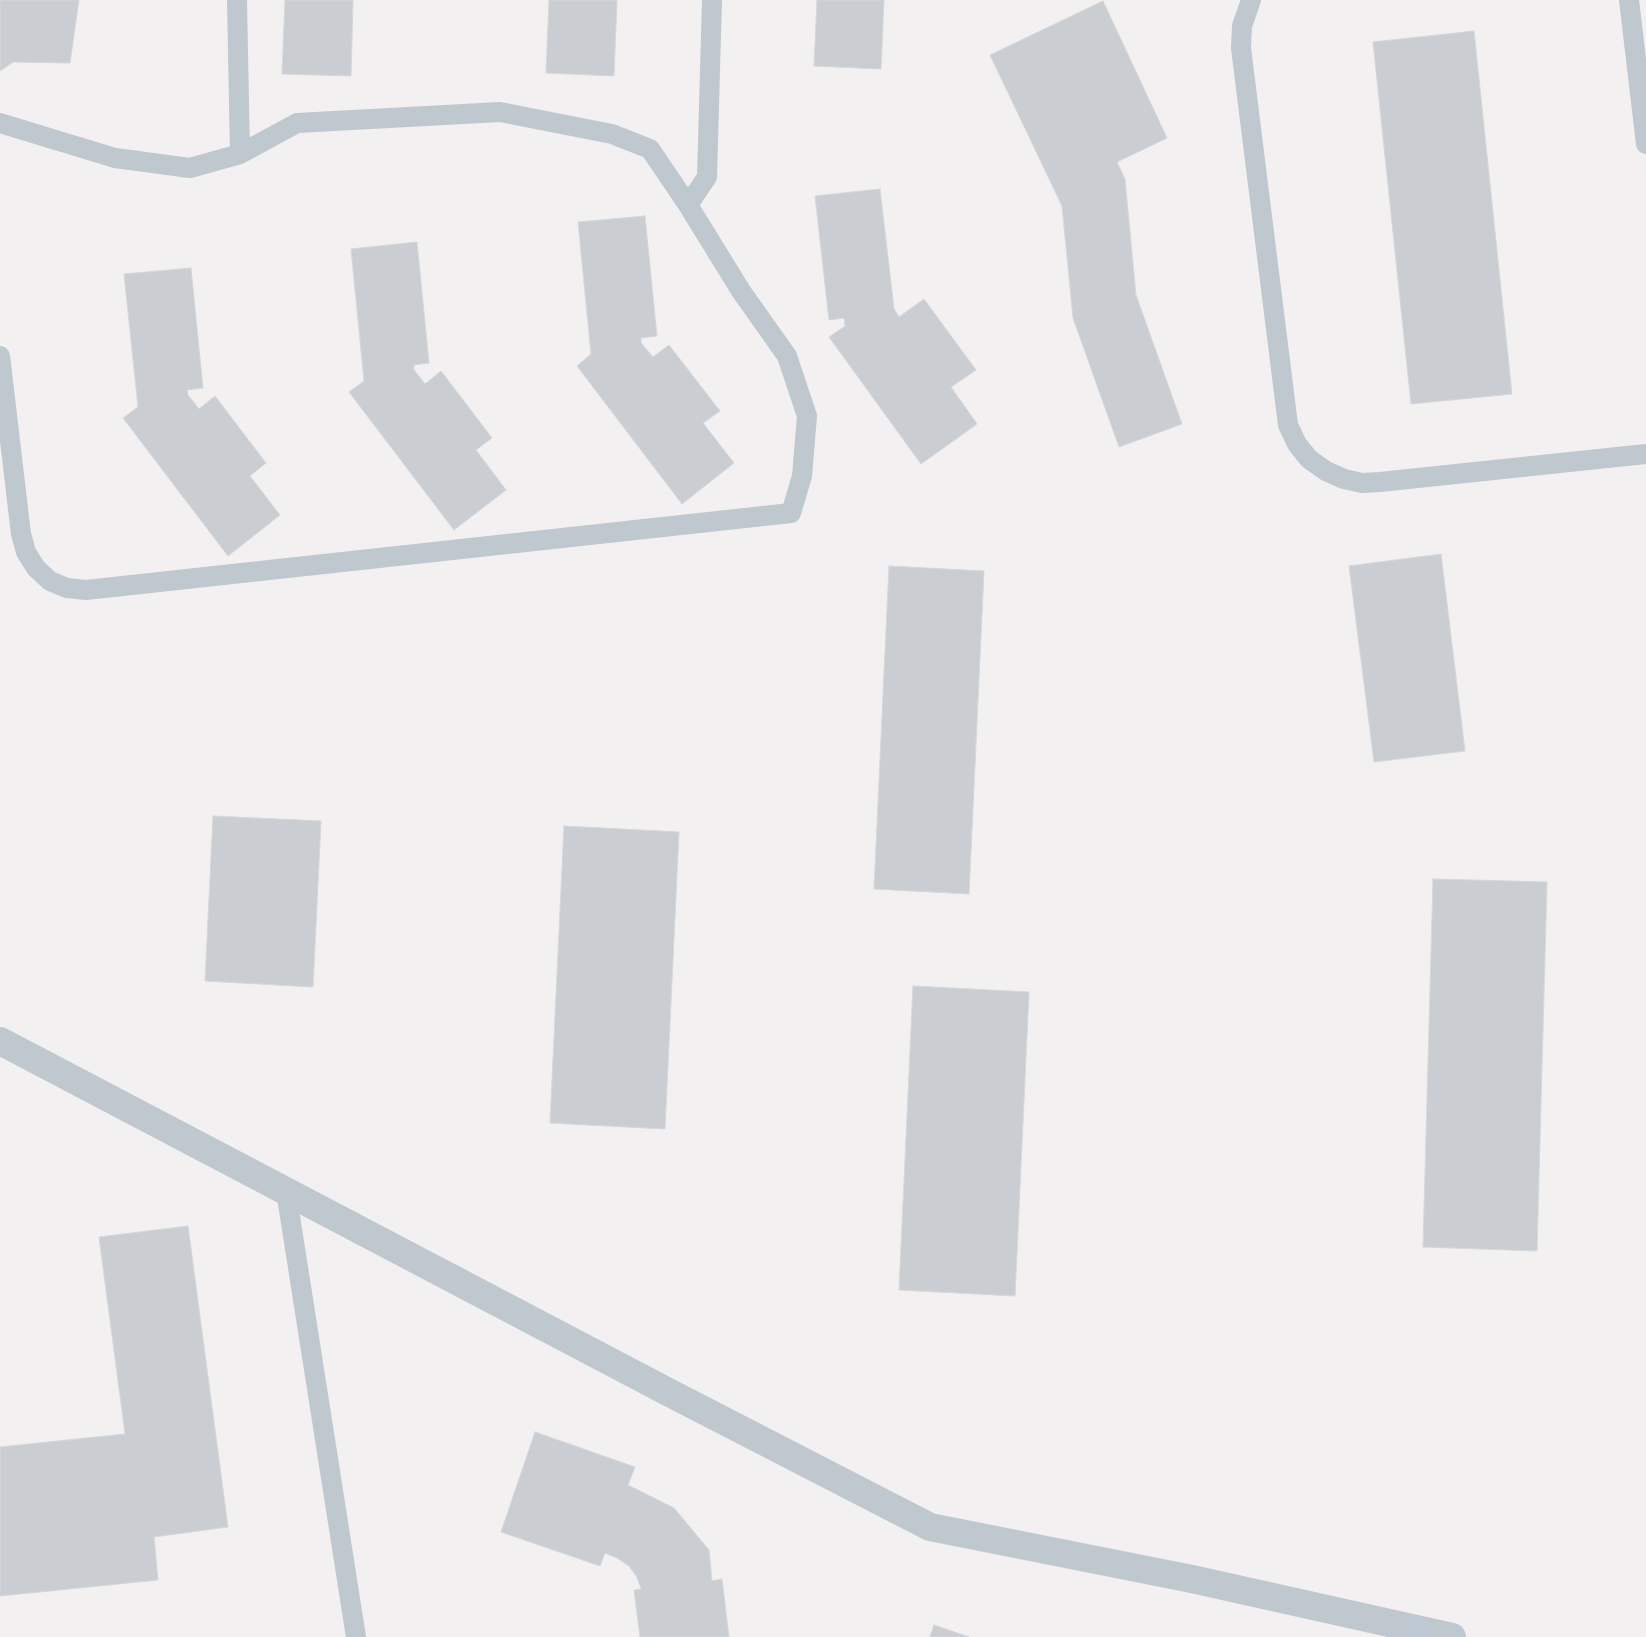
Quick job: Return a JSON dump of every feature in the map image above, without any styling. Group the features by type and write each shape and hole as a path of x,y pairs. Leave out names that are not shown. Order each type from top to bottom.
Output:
{"street":[{"path":"0,1041 930,1528 1192,1579 1419,1633 1452,1637"}],"lane":[{"path":"237,0 240,154"},
{"path":"688,205 707,177 712,0"},
{"path":"1251,0 1242,26 1241,48 1288,425 1297,444 1309,460 1326,471 1344,479 1362,483 1646,454"},
{"path":"1629,0 1646,144"},
{"path":"0,123 115,158 190,168 240,154 297,123 500,112 612,134 650,149 688,205 741,291 787,356 807,416 802,476 791,512 86,590 67,588 50,581 36,568 26,552 21,534 0,356"},
{"path":"286,1191 356,1637"}],"building":[{"path":"0,0 79,0 70,63 13,62 0,71"},
{"path":"285,0 353,0 351,76 282,74"},
{"path":"549,0 617,0 614,76 546,73"},
{"path":"817,0 884,0 881,69 814,66"},
{"path":"1103,1 1167,138 1117,162 1125,179 1136,295 1182,424 1119,447 1073,318 1062,206 990,55"},
{"path":"1474,31 1512,394 1411,404 1373,42"},
{"path":"880,189 894,309 899,317 924,299 976,370 951,387 977,424 921,464 829,337 845,326 844,318 829,320 815,196"},
{"path":"645,216 657,336 641,338 641,343 653,357 669,345 720,411 703,423 734,463 682,504 577,366 591,354 578,222"},
{"path":"417,242 429,363 414,365 414,370 425,384 441,371 492,438 476,450 506,490 454,530 349,392 364,381 351,249"},
{"path":"191,268 203,388 187,390 188,395 199,409 215,396 266,463 250,476 280,515 228,556 123,418 138,407 124,274"},
{"path":"1441,554 1465,751 1374,762 1349,566"},
{"path":"889,566 984,571 969,894 874,889"},
{"path":"213,816 321,821 313,987 205,981"},
{"path":"564,826 679,832 665,1129 550,1123"},
{"path":"1433,879 1547,882 1537,1251 1423,1247"},
{"path":"913,986 1029,992 1015,1296 899,1290"},
{"path":"188,1226 228,1527 154,1537 158,1580 0,1596 0,1447 125,1434 99,1237"},
{"path":"535,1432 635,1467 628,1485 674,1508 709,1550 712,1581 722,1579 729,1637 640,1637 634,1590 641,1589 637,1577 629,1566 605,1553 600,1566 501,1532"},
{"path":"934,1625 969,1637 930,1637"}]}
